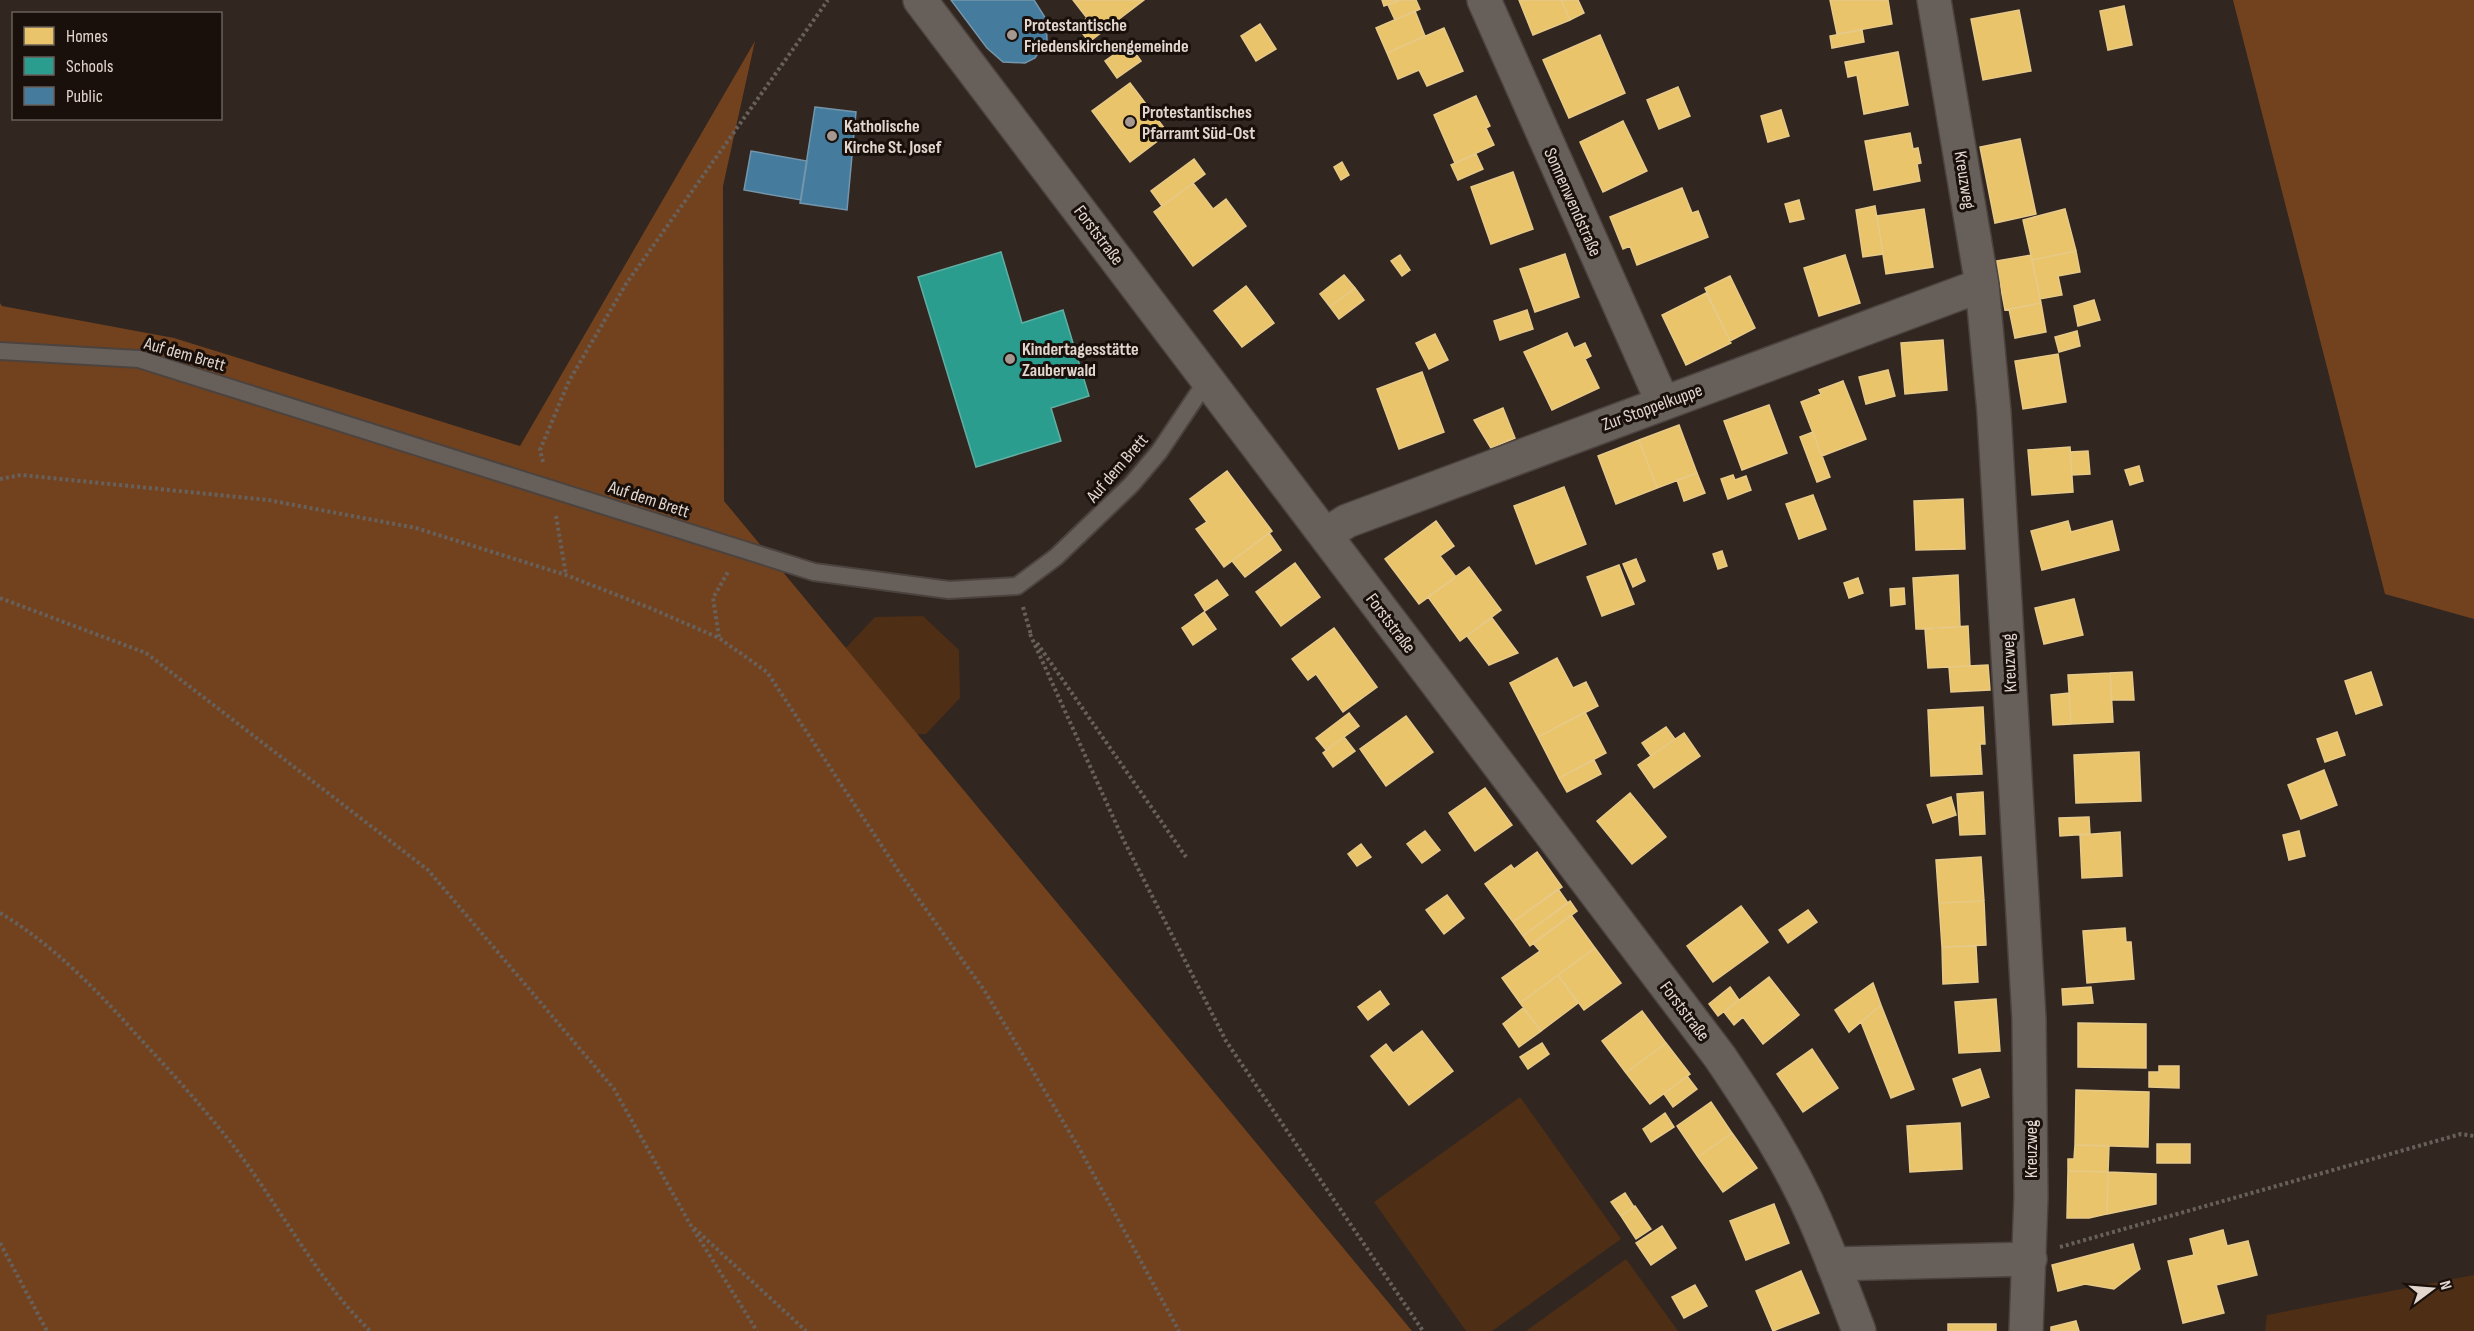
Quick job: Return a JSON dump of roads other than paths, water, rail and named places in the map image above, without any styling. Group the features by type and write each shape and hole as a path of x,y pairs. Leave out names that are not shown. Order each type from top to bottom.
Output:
{"street":[{"name":"Forststraße","path":"920,0 1720,1057 1759,1116 1793,1174 1833,1264 1859,1331"},
{"name":"Sonnenwendstraße","path":"1484,0 1663,403"},
{"name":"Kreuzweg","path":"1934,0 1982,285 1994,411 2021,866 2030,1066 2030,1256 2026,1331"},
{"name":"Zur Stoppelkuppe","path":"1325,535 1347,521 1982,285"},
{"path":"1833,1264 2030,1256"}],"lane":[{"name":"Auf dem Brett","path":"0,351 140,359 814,572 949,590 1017,586 1063,551 1131,485 1159,452 1208,379"}],"place":[{"name":"Protestantische Friedenskirchengemeinde","path":"1012,35"},
{"name":"Protestantisches Pfarramt Süd-Ost","path":"1130,122"},
{"name":"Katholische Kirche St. Josef","path":"832,136"},
{"name":"Kindertagesstätte Zauberwald","path":"1010,359"}]}
